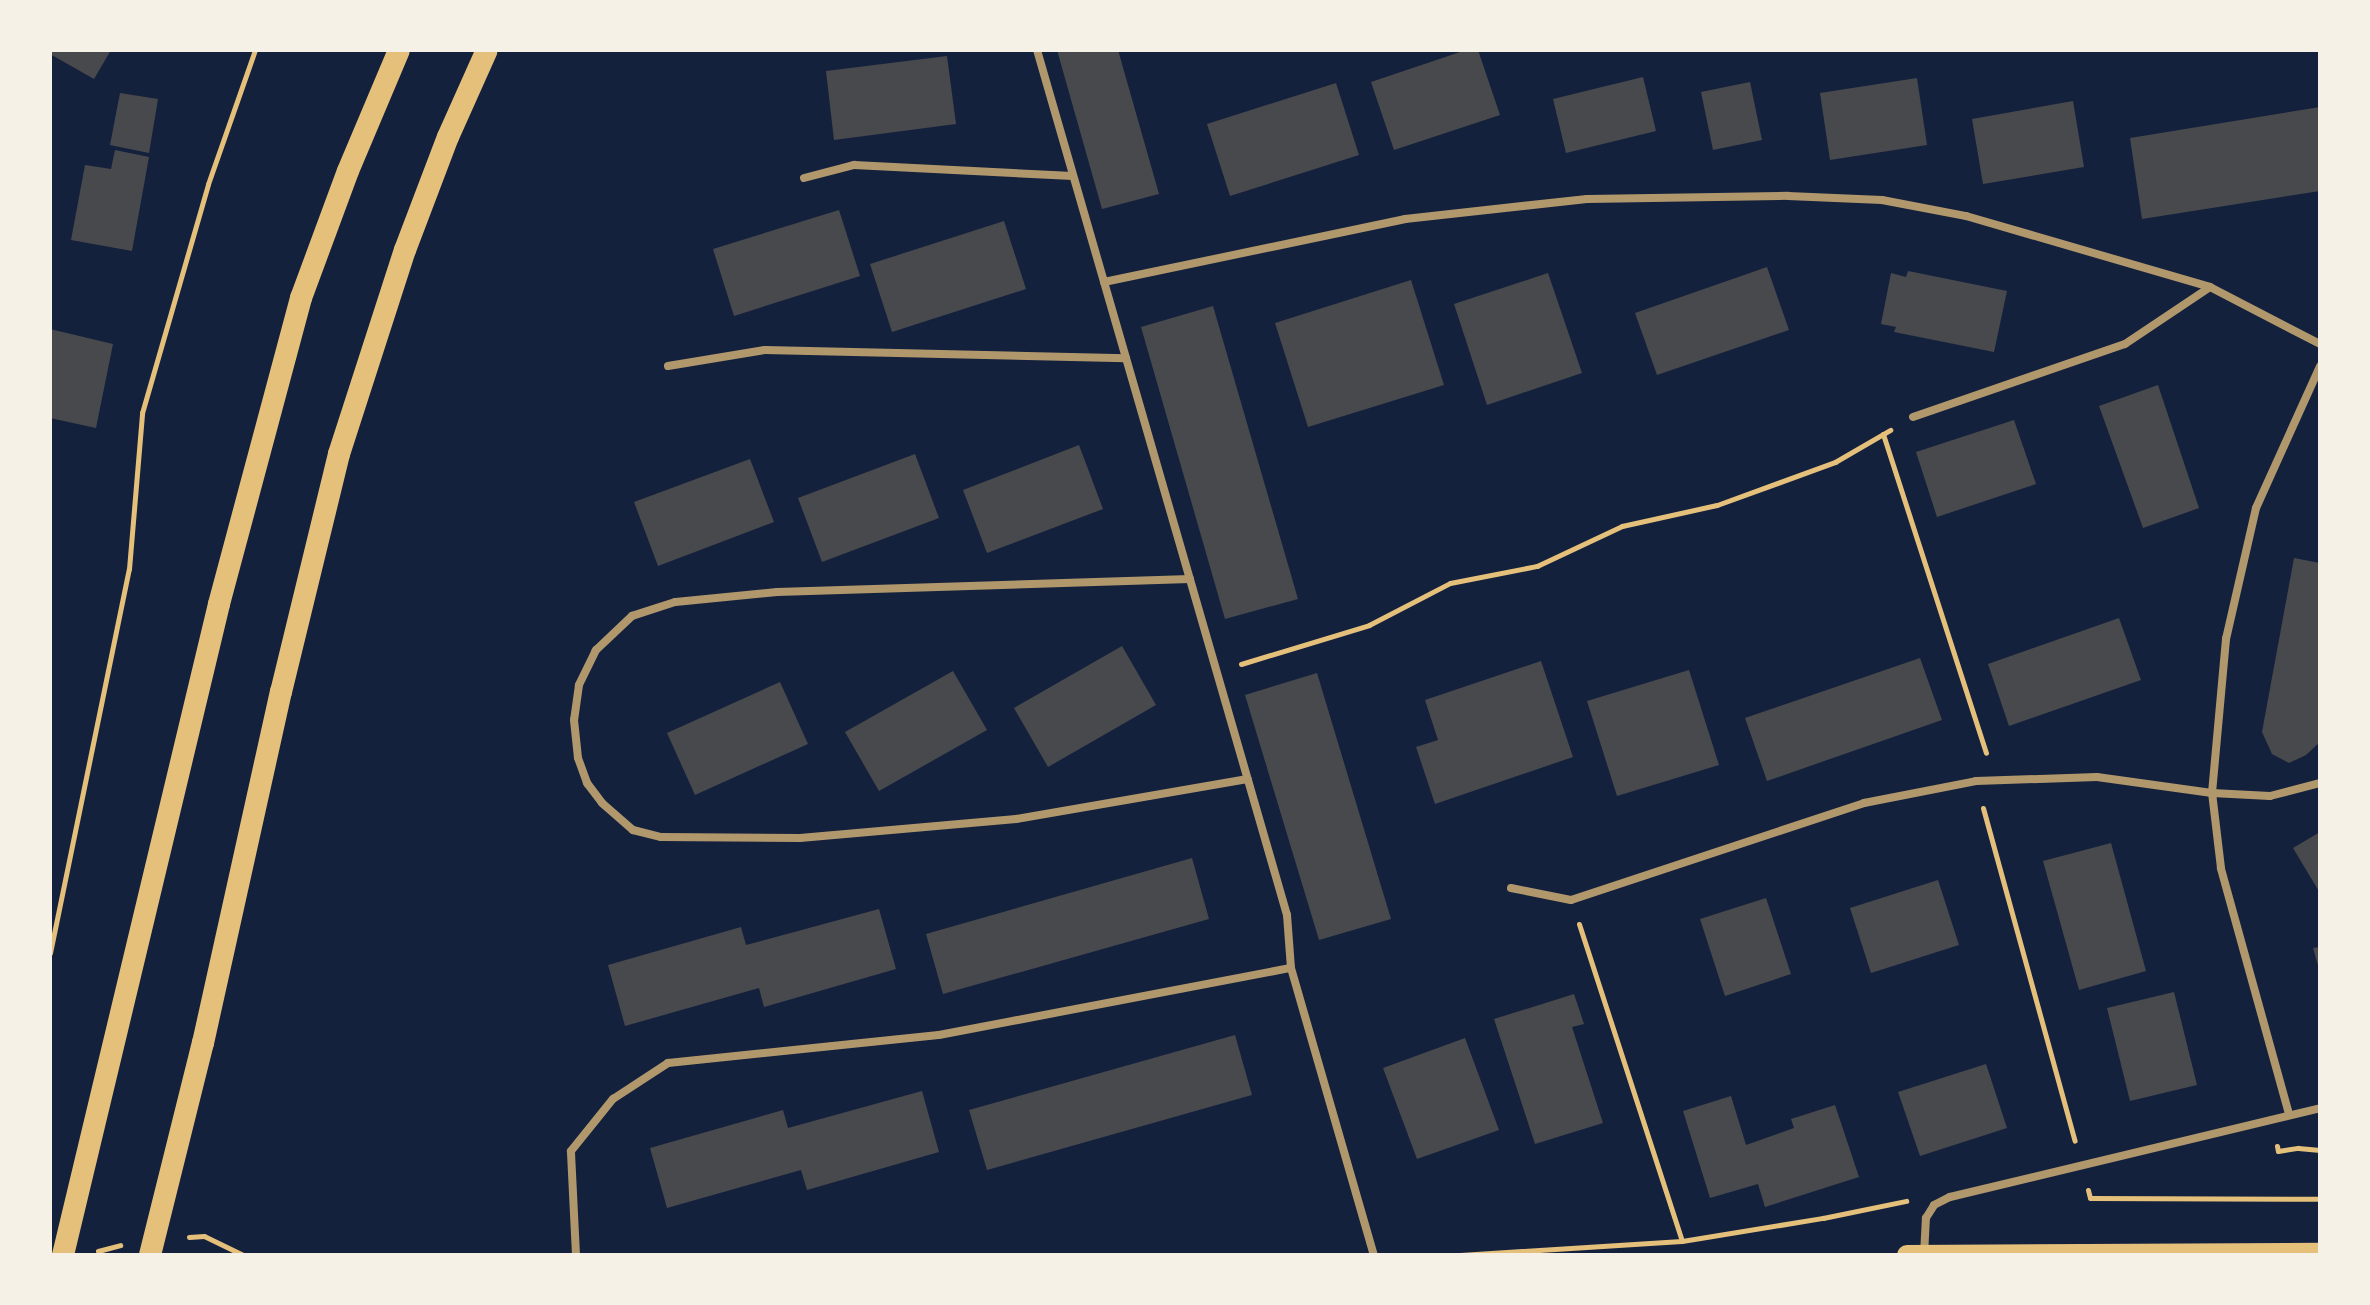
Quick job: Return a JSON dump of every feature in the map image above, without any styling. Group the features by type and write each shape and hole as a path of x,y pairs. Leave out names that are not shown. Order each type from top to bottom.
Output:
{"highway":[{"path":"63,1255 219,604 301,298 348,171 399,50"},
{"path":"150,1255 203,1043 281,692 343,440 405,250 448,137 487,50"}],"main road":[{"path":"1907,1255 2320,1253"}],"street":[{"path":"1037,50 1287,915 1291,968 1374,1255"},
{"path":"804,178 854,165 1073,176"},
{"path":"1104,282 1405,219 1587,199 1788,196 1882,200 1966,216 2210,287 2320,344"},
{"path":"1913,417 2125,344 2210,287"},
{"path":"668,366 765,350 1126,358"},
{"path":"2289,1114 2221,868 2212,793 2226,639 2256,508 2320,366"},
{"path":"1190,579 777,592 675,602 632,616 596,650 579,685 574,720 578,758 587,783 602,803 633,830 661,837 800,838 1016,819 1248,779"},
{"path":"1511,888 1571,900 1864,803 1976,781 2097,777 2212,793 2270,796 2320,783"},
{"path":"576,1255 571,1151 613,1099 668,1063 939,1035 1291,968"},
{"path":"1924,1255 1926,1218 1934,1205 1950,1197 2320,1108"}],"path":[{"path":"50,953 129,569 142,413 208,184 255,50"},
{"path":"1217,671 1369,625 1450,583 1537,566 1622,526 1717,505 1835,462 1913,417"},
{"path":"1883,434 1994,780"},
{"path":"1976,781 2090,1198 2320,1199"},
{"path":"1571,900 1682,1241"},
{"path":"1460,1255 1682,1241 1823,1218 1902,1200 1934,1205"}],"building":[{"path":"50,50 111,50 94,79 50,54"},
{"path":"1057,50 1118,50 1159,194 1102,209"},
{"path":"1466,50 1478,50 1500,115 1394,150 1371,82"},
{"path":"947,56 956,124 834,140 826,71"},
{"path":"1643,77 1656,131 1566,153 1553,99"},
{"path":"1917,78 1927,145 1830,160 1820,93"},
{"path":"1750,82 1762,140 1713,150 1701,92"},
{"path":"1336,83 1359,155 1230,196 1207,124"},
{"path":"120,93 158,99 149,153 110,145"},
{"path":"2073,101 2084,167 1983,184 1972,119"},
{"path":"2320,107 2320,191 2142,219 2130,138"},
{"path":"115,150 149,157 132,251 71,240 85,165 111,169"},
{"path":"839,210 860,276 734,316 713,249"},
{"path":"1004,221 1026,289 892,332 870,264"},
{"path":"1767,267 1789,330 1657,375 1635,313"},
{"path":"1908,271 2007,291 1994,352 1894,332 1896,327 1881,324 1891,273 1906,277"},
{"path":"1548,273 1582,373 1487,405 1454,304"},
{"path":"1411,280 1444,385 1308,427 1275,323"},
{"path":"1213,306 1298,599 1225,619 1141,327"},
{"path":"50,329 113,344 96,428 50,418"},
{"path":"2158,385 2199,508 2143,528 2099,406"},
{"path":"2014,420 2036,484 1937,517 1916,452"},
{"path":"1079,445 1103,509 987,553 963,490"},
{"path":"915,454 939,518 822,562 798,498"},
{"path":"750,459 774,522 658,566 634,502"},
{"path":"2294,558 2320,563 2320,742 2306,755 2289,763 2272,754 2262,732"},
{"path":"2119,618 2141,680 2009,726 1988,664"},
{"path":"1122,646 1156,705 1048,767 1014,708"},
{"path":"1920,658 1942,720 1767,781 1745,718"},
{"path":"1541,661 1573,757 1435,804 1416,747 1438,740 1425,700"},
{"path":"1689,670 1719,765 1617,796 1587,701"},
{"path":"953,671 987,730 879,791 845,732"},
{"path":"1317,673 1391,919 1319,940 1245,695"},
{"path":"780,682 808,744 695,795 667,733"},
{"path":"2320,832 2320,893 2293,848"},
{"path":"2111,843 2146,971 2079,990 2043,861"},
{"path":"1192,858 1209,919 943,994 926,934"},
{"path":"1938,880 1959,945 1871,973 1850,908"},
{"path":"1766,898 1791,974 1725,996 1700,919"},
{"path":"879,909 896,969 764,1007 759,988 625,1026 608,965 741,927 746,945"},
{"path":"2320,947 2320,969 2319,969 2313,948"},
{"path":"2174,992 2197,1085 2130,1101 2107,1008"},
{"path":"1574,994 1584,1024 1572,1027 1603,1123 1535,1144 1494,1019"},
{"path":"1235,1035 1252,1095 987,1170 969,1110"},
{"path":"1465,1038 1499,1130 1417,1159 1383,1068"},
{"path":"1986,1064 2007,1128 1920,1156 1898,1092"},
{"path":"922,1091 939,1152 807,1190 801,1170 667,1208 650,1148 783,1110 788,1128"},
{"path":"1731,1096 1746,1145 1794,1128 1791,1119 1835,1105 1859,1177 1765,1207 1758,1184 1710,1198 1683,1111"}]}
